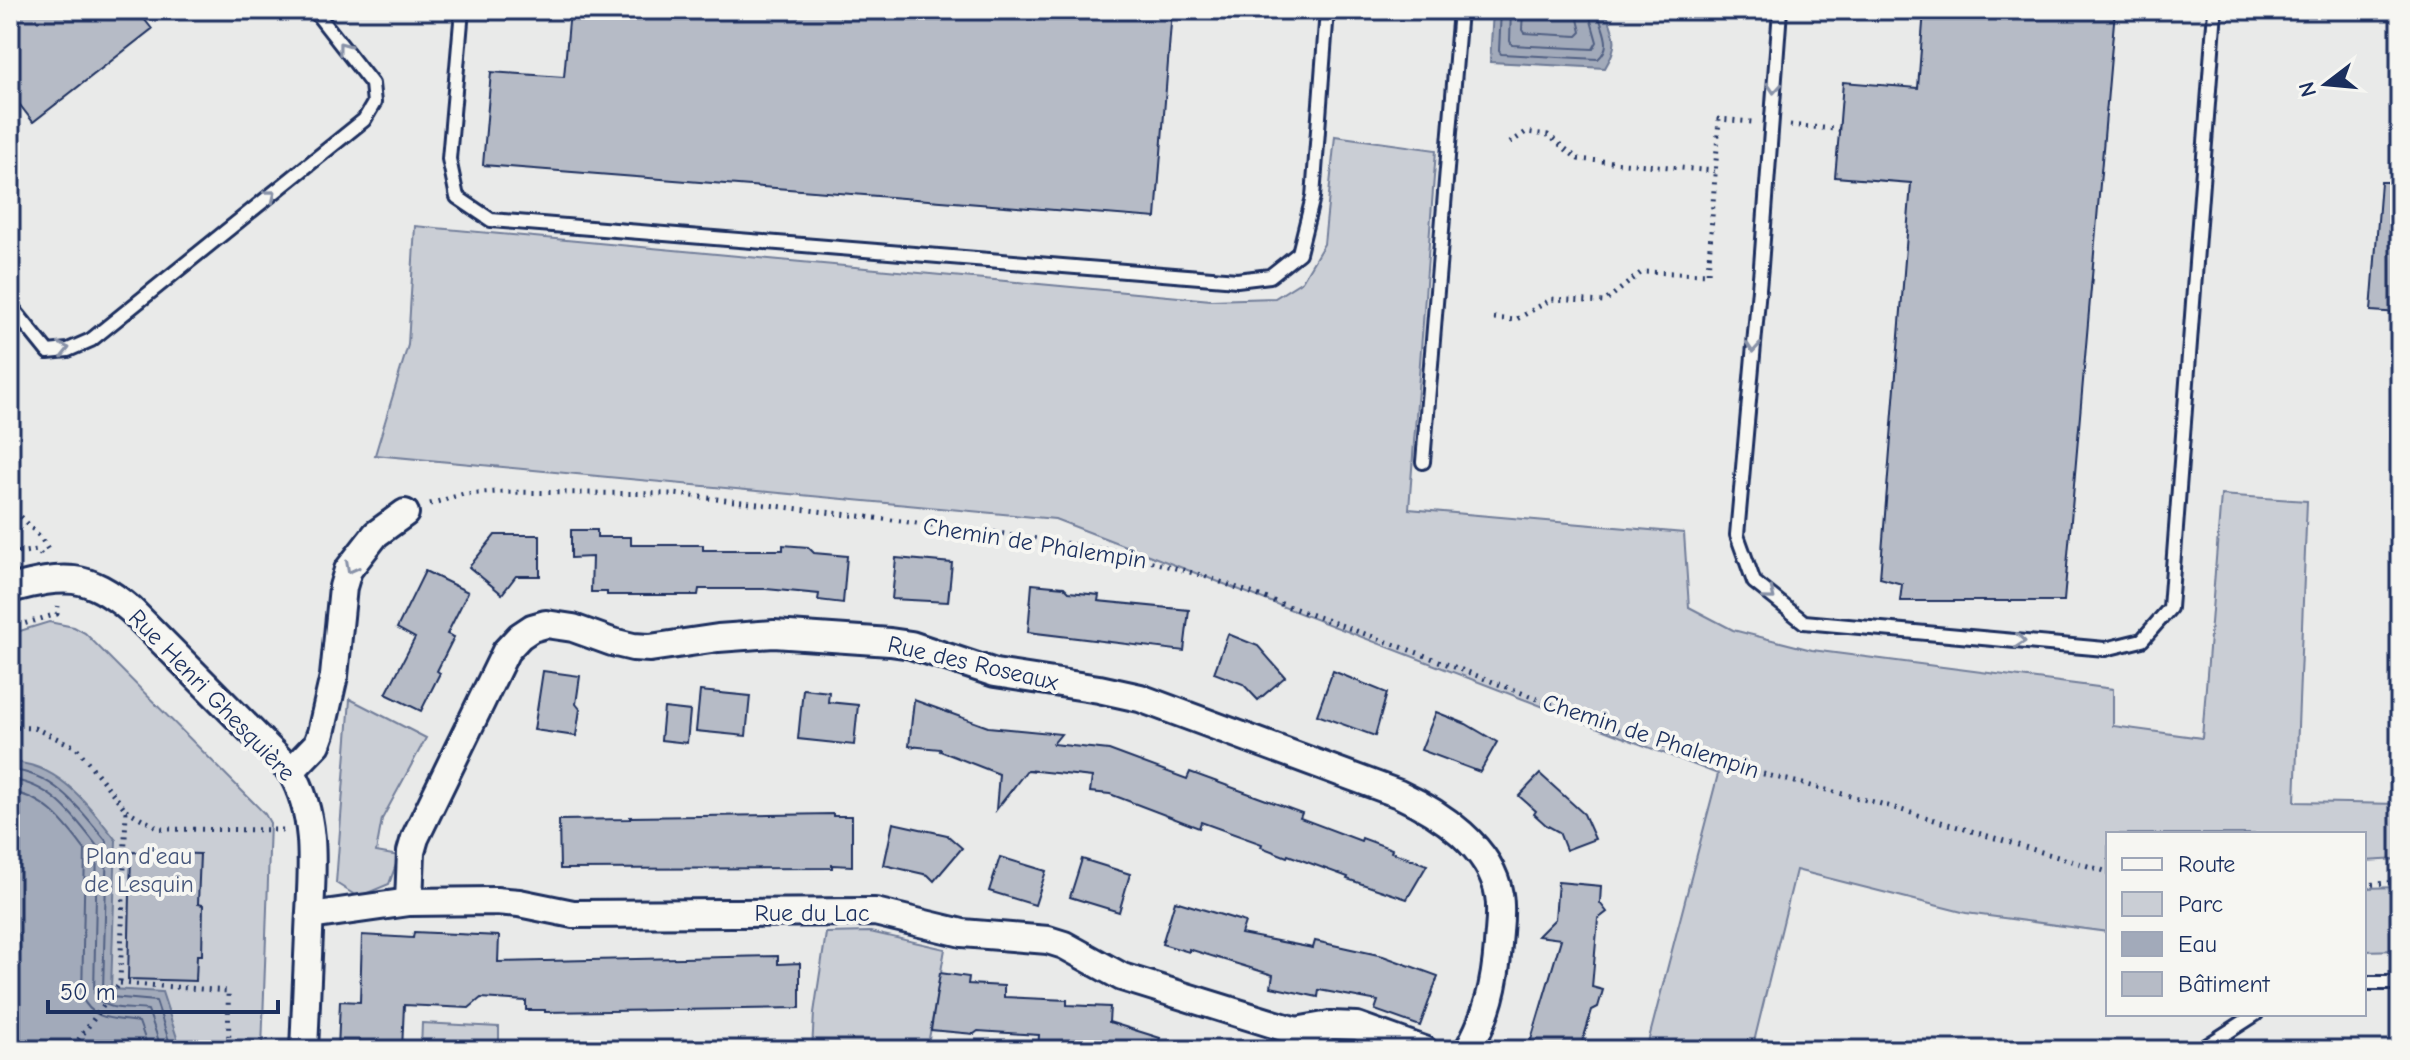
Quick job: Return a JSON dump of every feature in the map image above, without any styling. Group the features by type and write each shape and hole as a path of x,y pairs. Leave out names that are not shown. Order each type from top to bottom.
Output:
{"street":[{"path":"291,771 317,744 334,676 343,587 348,570 376,534 405,513"},
{"name":"Rue Henri Ghesquière","path":"10,589 65,578 98,586 112,594 291,771 303,796 311,829 304,1050"},
{"name":"Rue des Roseaux","path":"409,902 411,852 415,838 506,651 532,628 560,624 612,642 641,648 774,634 911,645 995,673 1140,698 1399,794 1430,811 1456,830 1479,853 1494,878 1499,894 1492,994 1487,1012 1468,1050"},
{"name":"Rue du Lac","path":"310,916 409,902 496,901 573,914 875,912 962,933 1048,940 1064,945 1122,977 1296,1031 1324,1050"},
{"name":"Rue du Lac","path":"1296,1031 1330,1025 1357,1026 1424,1050"}],"lane":[{"path":"10,305 48,352 68,350 91,340 364,120 374,103 372,84 314,10"},
{"path":"462,10 449,159 457,197 491,220 1237,280 1270,276 1299,253 1313,197 1327,10"},
{"path":"1423,462 1460,10"},
{"path":"1780,10 1737,535 1754,582 1804,622 2105,649 2142,640 2170,608 2215,10"},
{"path":"2366,983 2400,983"},
{"path":"2200,1050 2253,1016"}],"path":[{"path":"1494,318 1515,320 1552,299 1604,302 1642,272 1708,274 1719,119 1845,130"},
{"path":"1510,143 1526,132 1548,135 1578,159 1715,171"},
{"name":"Chemin de Phalempin","path":"405,513 464,494 675,494 992,532 1109,550 1204,576 1418,653 1623,732 1732,766 1878,803 2106,871"},
{"path":"10,505 41,538"},
{"path":"10,727 34,728 76,747 126,810 160,829 311,829"},
{"path":"71,1050 120,983 126,810"},
{"path":"2366,885 2400,882"},
{"path":"120,983 228,991 229,1050"}],"green space":[{"path":"1335,136 1436,150 1409,509 1684,533 1689,607 1733,630 1812,650 2113,689 2113,726 2202,738 2221,495 2307,501 2295,802 2400,804 2400,859 2366,861 2366,832 2106,832 2106,932 1966,913 1796,870 1752,1050 1646,1050 1718,774 1055,519 375,455 408,345 415,226 1211,300 1275,298 1302,281 1324,244"},
{"name":"Plan d'eau de Lesquin","path":"49,622 74,627 85,633 265,814 270,823 262,1050 10,1050 10,634"},
{"path":"350,699 426,738 382,819 376,852 399,856 389,884 358,897 336,883"},
{"path":"2400,887 2400,950 2366,951 2366,888"},
{"path":"870,932 945,949 927,1050 812,1050 814,1013 826,933"},
{"path":"422,1023 499,1027 499,1050 421,1050"}],"water":[{"path":"1493,10 1605,10 1613,33 1613,52 1605,68 1490,62"},
{"path":"10,762 27,764 58,778 83,800 116,840 111,989 162,992 181,1050 10,1050"}],"building":[{"path":"10,10 137,10 152,29 33,122 10,92"},
{"path":"570,10 1172,10 1156,218 483,165 491,72 564,77"},
{"path":"1924,10 2115,10 2064,601 1900,601 1902,584 1880,578 1911,183 1835,177 1843,82 1918,88"},
{"path":"2381,182 2400,182 2400,313 2371,311"},
{"path":"571,530 597,530 597,537 631,537 631,545 703,545 703,550 783,550 783,545 808,547 814,553 847,556 843,603 818,600 819,594 766,589 699,589 698,595 607,595 607,592 591,592 592,557 571,558"},
{"path":"495,535 540,535 540,576 516,576 502,594 469,567"},
{"path":"896,558 952,563 948,602 892,599"},
{"path":"425,571 468,592 447,634 454,637 421,711 386,694 415,638 397,628"},
{"path":"1032,584 1099,595 1098,601 1189,610 1184,651 1028,632"},
{"path":"1228,634 1258,646 1285,677 1258,700 1243,684 1214,673"},
{"path":"543,671 580,676 576,736 534,730"},
{"path":"1333,671 1387,693 1375,736 1317,715"},
{"path":"803,689 829,692 828,702 858,705 854,745 798,739"},
{"path":"700,691 750,696 746,736 696,731"},
{"path":"914,700 988,727 1061,734 1053,744 1109,750 1187,779 1190,772 1302,813 1300,818 1392,849 1391,852 1427,865 1407,899 1287,857 1261,847 1262,844 1201,822 1199,828 1110,794 1090,792 1092,777 1027,770 996,810 999,774 941,749 909,746"},
{"path":"664,708 690,711 687,743 661,740"},
{"path":"1436,712 1466,724 1497,742 1480,772 1421,750"},
{"path":"1540,774 1584,814 1595,839 1566,850 1559,832 1534,814 1536,811 1519,796"},
{"path":"852,816 852,866 560,869 559,820"},
{"path":"893,823 947,835 962,848 934,881 928,875 884,865"},
{"path":"131,852 200,854 198,904 203,905 202,955 197,955 196,981 128,979"},
{"path":"1000,857 1046,871 1035,905 989,891"},
{"path":"1082,859 1130,874 1119,912 1070,897"},
{"path":"1558,882 1601,886 1600,903 1607,912 1598,919 1592,987 1603,990 1598,1007 1592,1010 1580,1050 1528,1050 1561,939 1538,936 1555,919"},
{"path":"1175,901 1245,922 1241,934 1313,948 1315,941 1383,956 1438,976 1420,1026 1375,1010 1378,1001 1319,990 1318,997 1271,987 1273,975 1189,949 1189,952 1162,944"},
{"path":"414,932 499,936 498,962 778,956 778,964 800,963 800,1008 545,1012 526,1010 526,1001 481,998 469,1008 404,1005 402,1050 338,1050 340,1001 360,1002 362,935 413,938"},
{"path":"940,973 969,977 968,984 1004,986 1004,997 1067,1000 1067,1005 1110,1007 1109,1022 1160,1038 1158,1045 1076,1042 1058,1049 1038,1050 1039,1035 931,1030"}]}
